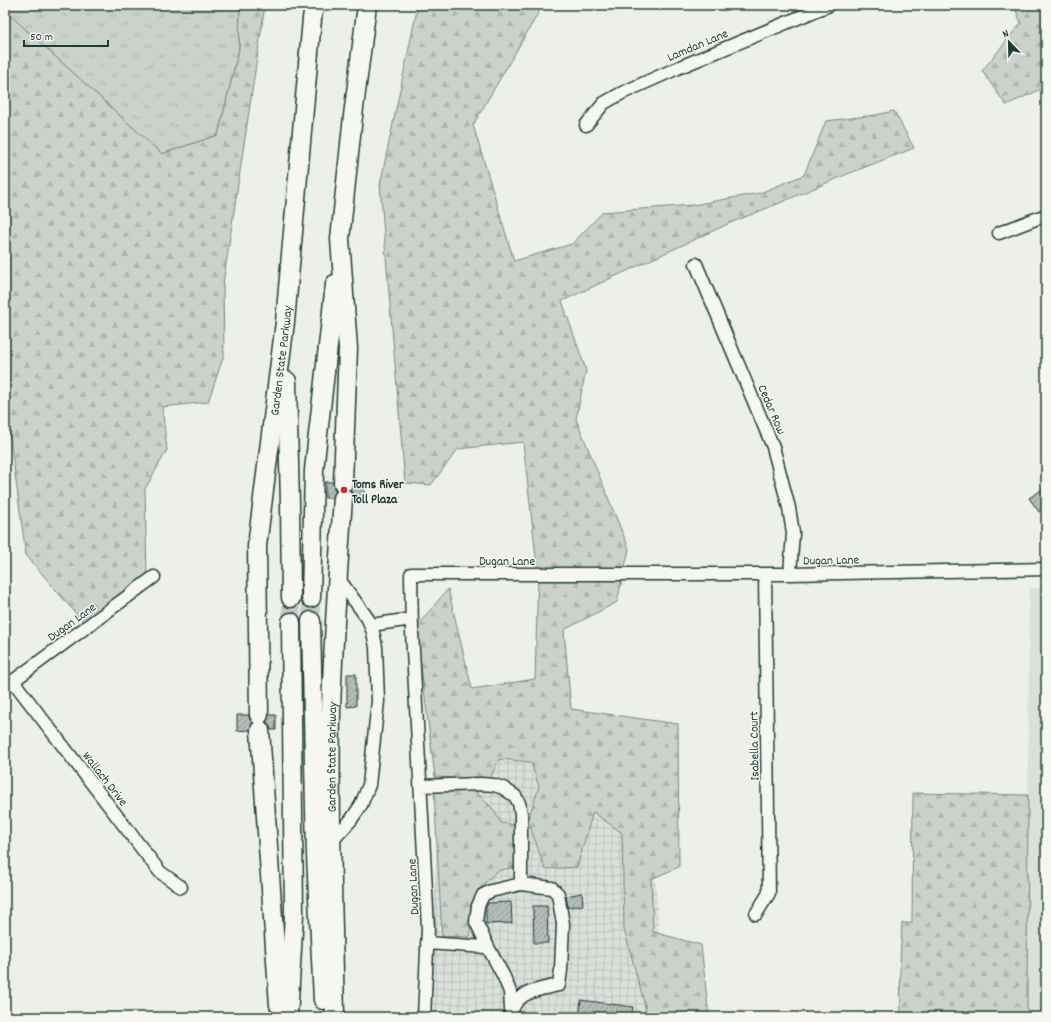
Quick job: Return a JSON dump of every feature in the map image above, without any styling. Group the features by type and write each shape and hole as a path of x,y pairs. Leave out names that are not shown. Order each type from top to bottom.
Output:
{"highway":[{"name":"Garden State Parkway","path":"280,1017 260,723 257,546 285,322 314,5"},
{"name":"Garden State Parkway","path":"335,1017 331,714 343,490 348,348 340,239 367,5"},
{"path":"311,598 314,470 340,239"},
{"path":"285,322 291,598"},
{"path":"288,1017 294,914 291,622"},
{"path":"311,622 316,856 324,1017"}],"street":[{"name":"Lamdan Lane","path":"586,125 604,103 622,92 680,66 829,5"},
{"path":"999,233 1046,215"},
{"name":"Cedar Row","path":"696,264 774,447 789,508 793,533 790,574"},
{"name":"Dugan Lane","path":"424,1017 428,928 411,574 790,574 1046,570"},
{"name":"Isabella Court","path":"756,914 769,893 765,574"},
{"name":"Dugan Lane","path":"9,684 154,577"},
{"path":"332,841 351,820 361,805 369,785 378,701 376,647 371,625 338,578"},
{"path":"371,625 412,619"},
{"name":"Wallach Drive","path":"9,684 160,872 181,887"},
{"path":"420,786 494,785 503,788 515,796 519,803 521,814 521,884"},
{"path":"521,884 552,888 558,894 563,924 559,985 532,991 521,996 511,1013 510,992 476,922 478,906 484,895 492,891 521,884"},
{"path":"427,943 485,947 489,949"}],"shaded area":[{"path":"1029,588 1046,588 1046,1017 1027,1017"},
{"path":"441,735 647,741 664,1017 430,1017"}],"green space":[{"path":"5,5 240,5 239,49 218,135 162,154 11,16 5,8"},
{"path":"240,5 265,5 223,284 224,355 208,402 162,407 167,450 145,489 147,578 84,623 26,555 5,401 5,20 11,16 162,154 218,135 239,49"},
{"path":"418,5 543,5 473,125 514,261 572,244 603,212 693,205 760,193 804,175 826,121 876,115 894,111 914,148 730,223 562,301 586,370 576,419 629,549 617,602 564,630 571,709 678,724 679,867 651,879 653,932 701,945 709,1017 648,1017 624,929 622,833 593,812 577,867 545,869 528,820 539,787 531,762 499,759 489,780 435,777 416,627 448,589 472,689 535,679 538,574 523,442 458,449 431,485 405,483 380,185"},
{"path":"1014,5 1046,5 1046,87 1006,105 982,71 1021,23"},
{"path":"471,787 493,809 501,823 517,825 519,866 497,871 482,886 471,903 470,937 442,936 434,790"},
{"path":"913,793 1028,795 1027,1017 901,1017 900,963 902,923 912,923"}],"building":[{"path":"325,482 333,482 336,491 332,498 325,498"},
{"path":"354,483 364,483 364,499 353,498 353,494 350,490"},
{"path":"1046,487 1046,508 1039,512 1029,498"},
{"path":"347,674 356,674 356,706 347,707"},
{"path":"237,715 249,715 250,720 253,723 250,730 237,731"},
{"path":"269,715 276,715 276,730 271,730 269,724 266,722"},
{"path":"582,893 583,905 568,907 566,896"},
{"path":"511,902 512,923 486,924 486,907 488,903"},
{"path":"533,906 547,906 548,943 534,943"},
{"path":"581,1000 633,1007 631,1017 579,1017"}],"tunnel":[{"path":"291,598 291,622"},
{"path":"311,598 311,621"}],"place":[{"name":"Toms River Toll Plaza","path":"344,490"}]}
